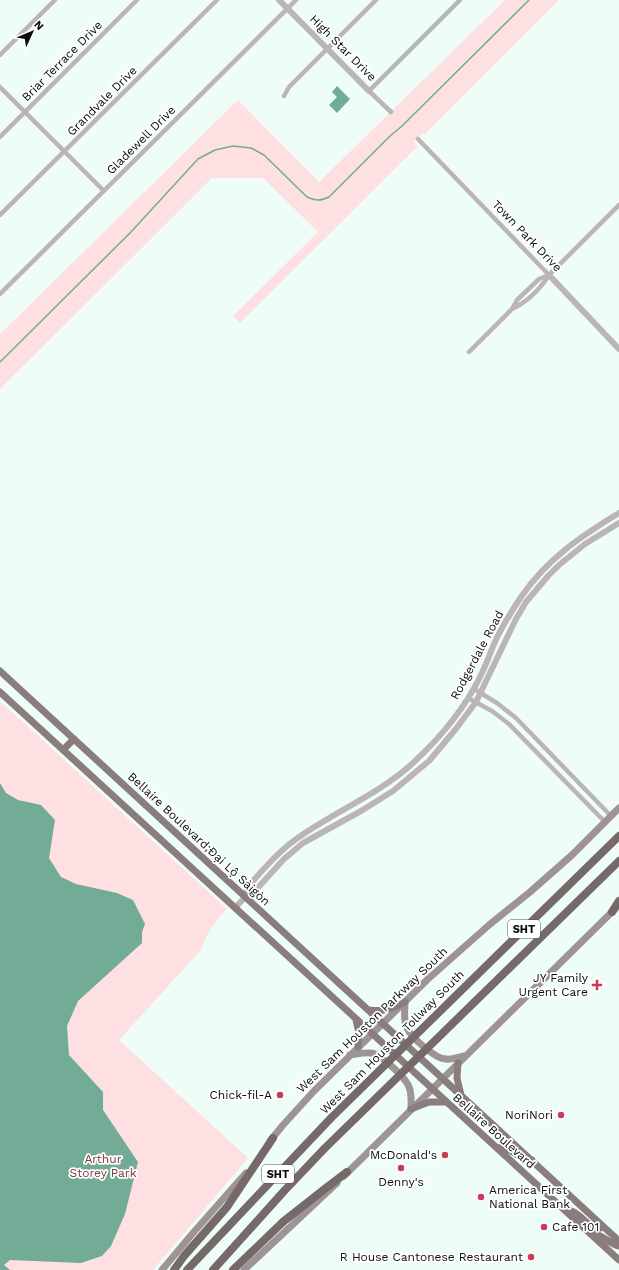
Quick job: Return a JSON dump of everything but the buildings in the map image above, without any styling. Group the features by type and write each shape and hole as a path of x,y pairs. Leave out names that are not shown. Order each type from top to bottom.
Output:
{"highway":[{"name":"West Sam Houston Tollway South","path":"187,1270 327,1122 619,836"},
{"name":"SHT","path":"212,1270 302,1172 619,860"},
{"path":"612,912 619,901"},
{"path":"174,1270 184,1256 227,1207 273,1138"},
{"path":"233,1270 284,1221 347,1172"}],"main road":[{"name":"Bellaire Boulevard;Đại Lộ Sàigòn","path":"0,671 384,1023"},
{"path":"0,692 372,1034"},
{"path":"64,750 74,739"},
{"name":"West Sam Houston Parkway South","path":"162,1270 234,1188 302,1103 358,1047 478,934 530,892 572,855 619,808"},
{"path":"244,1270 313,1204 334,1187 347,1172 464,1056 619,905"},
{"path":"369,1010 389,1010 405,1002 406,1026 409,1032 429,1051 436,1056 445,1059 464,1056"},
{"path":"355,1018 359,1033 358,1047"},
{"name":"Bellaire Boulevard","path":"384,1023 619,1241"},
{"name":"Bellaire Boulevard","path":"372,1034 619,1260"},
{"path":"350,1055 367,1053 375,1054 384,1060 409,1085 411,1091 411,1109"},
{"path":"458,1063 457,1078 462,1095"},
{"path":"411,1109 429,1102 446,1102"},
{"path":"497,1148 506,1147 516,1156 525,1160 532,1160"},
{"path":"564,1209 575,1213 589,1226 594,1228 603,1227"},
{"path":"592,1235 596,1234 602,1236 612,1244 619,1246"}],"street":[{"path":"0,55 55,0"},
{"name":"Briar Terrace Drive","path":"0,136 138,0"},
{"name":"Grandvale Drive","path":"0,215 217,0"},
{"name":"High Star Drive","path":"279,0 391,112"},
{"name":"Gladewell Drive","path":"0,294 296,0"},
{"path":"284,96 289,87 376,0"},
{"path":"369,91 460,0"},
{"path":"0,86 104,191"},
{"name":"Town Park Drive","path":"418,139 619,349"},
{"path":"469,352 512,309 517,300 533,284 539,279 548,275 619,205"},
{"name":"Rodgerdale Road","path":"245,897 246,889 290,844 312,828 388,784 414,762 454,718 474,689 499,633 513,608 532,582 554,559 575,541 619,513"},
{"name":"Rodgerdale Road","path":"235,908 245,897 254,892 294,850 316,835 361,811 393,791 419,770 441,748 476,702 516,619 526,602 559,565 585,544 619,523"},
{"path":"554,559 559,565"},
{"path":"532,582 538,587"},
{"path":"474,689 510,713 611,816"},
{"path":"468,698 504,720 605,822"},
{"path":"538,754 544,747"},
{"path":"388,784 393,791"},
{"path":"312,828 316,835"}],"green space":[{"path":"505,0 559,0 425,134 423,133 413,142 418,146 240,323 233,316 318,232 263,178 212,178 0,389 0,334 238,100 319,182"},
{"name":"Arthur Storey Park","path":"0,701 227,909 211,928 201,950 119,1040 248,1158 153,1270 0,1270"}],"shaded area":[{"path":"337,86 350,99 337,113 329,105 337,97 332,92"},
{"path":"0,783 6,793 18,800 41,805 55,820 49,858 61,877 76,884 117,893 133,900 145,924 142,932 142,943 78,1001 67,1026 69,1055 103,1092 103,1110 138,1162 125,1214 111,1246 102,1256 81,1263 10,1260 4,1265 10,1270 0,1270"}],"waterway":[{"path":"0,362 130,233 198,159 215,150 233,146 251,148 264,155 307,197 318,200 329,197 529,0"}],"place":[{"name":"JY Family Urgent Care","path":"597,985"},
{"name":"Chick-fil-A","path":"280,1095"},
{"name":"NoriNori","path":"561,1115"},
{"name":"McDonald's","path":"445,1155"},
{"name":"Denny's","path":"401,1168"},
{"name":"America First National Bank","path":"481,1197"},
{"name":"Cafe 101","path":"544,1227"},
{"name":"R House Cantonese Restaurant","path":"531,1257"}]}
